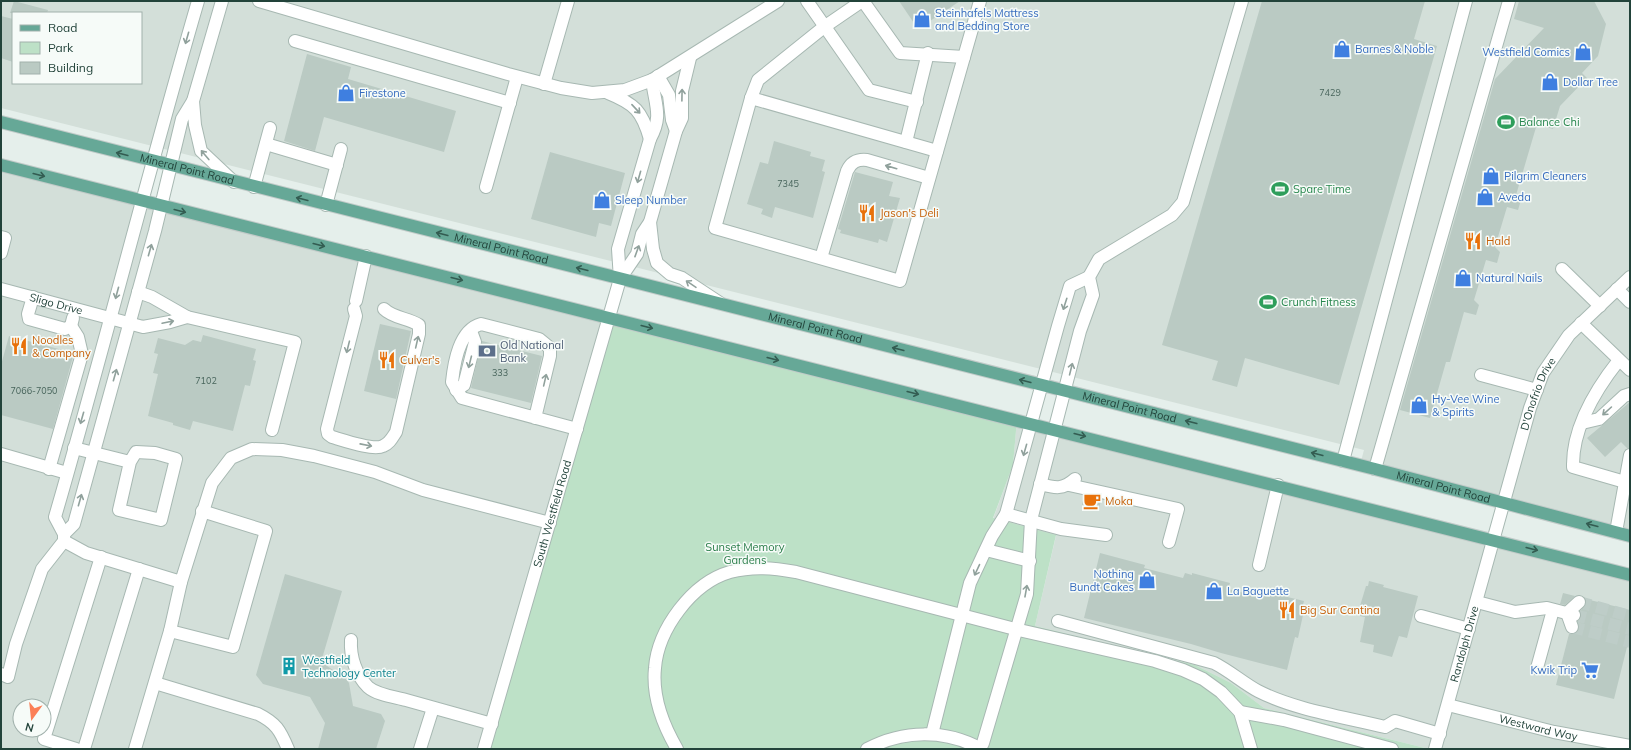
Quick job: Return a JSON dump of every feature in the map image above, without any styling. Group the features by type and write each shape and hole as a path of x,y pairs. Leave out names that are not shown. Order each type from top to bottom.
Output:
{"main road":[{"name":"Mineral Point Road","path":"1,122 234,182 1065,390 1504,502 1630,536"},
{"path":"1,165 1056,429 1630,575"}],"street":[{"path":"182,582 86,553 64,538 55,517 111,318 152,161 198,1"},
{"path":"1,674 8,677 16,644 42,569 74,524 162,206 182,119 193,101 222,1"},
{"path":"259,1 544,84 574,91 607,92 625,90 655,78 690,58 778,1"},
{"path":"544,84 568,1"},
{"path":"807,1 824,28 869,90 917,102"},
{"path":"964,56 928,53 900,53 862,1 824,28 758,80 751,98 716,228 900,281 980,1"},
{"path":"932,734 970,583 1006,514 1070,286 1089,277 1099,259 1172,215 1183,202 1242,1"},
{"path":"1343,461 1466,1"},
{"path":"1375,469 1509,1"},
{"path":"295,41 510,103"},
{"path":"906,142 928,53"},
{"path":"620,279 637,254 642,234 650,222 676,131 682,118 682,91 690,58"},
{"path":"486,187 518,77"},
{"path":"655,78 669,95 672,120 676,131"},
{"path":"620,279 618,249 650,139 657,126 658,116 655,78"},
{"path":"607,92 628,101 636,107 641,115 650,139"},
{"path":"751,98 937,151"},
{"path":"193,101 198,145 201,151 234,182"},
{"path":"254,187 270,128"},
{"path":"266,144 337,165"},
{"path":"326,205 341,149"},
{"path":"821,258 847,171 852,163 862,159 929,178"},
{"path":"650,222 653,249 657,263 670,274 682,278 723,305"},
{"path":"1,253 3,237"},
{"path":"366,256 355,305 356,316 327,429 328,434 332,437 369,447 382,447 391,441 396,432 419,334 419,325 410,319 390,314 384,309"},
{"path":"1562,269 1600,306"},
{"path":"867,749 883,740 916,734 939,735 980,749 983,743 1026,594 1030,561 1031,520 1056,429 1080,331 1093,294 1089,277"},
{"name":"D'Onofrio Drive","path":"1494,540 1536,390 1543,373 1552,358 1581,323 1630,277"},
{"name":"South Westfield Road","path":"484,749 620,279"},
{"name":"Sligo Drive","path":"1,289 143,327 187,317"},
{"path":"1617,289 1630,302"},
{"path":"138,292 152,297 187,317 295,342 272,430"},
{"path":"33,297 28,314 29,319 65,329 71,326 76,309"},
{"path":"1581,323 1630,370"},
{"path":"536,418 550,356 550,348 539,339 481,324 475,326 462,340 453,372 452,382 462,398 536,418 577,428"},
{"path":"49,469 82,354 78,337 71,326"},
{"path":"1619,360 1603,380 1574,442 1573,467 1625,482"},
{"path":"1481,375 1536,390"},
{"path":"1582,424 1599,419 1624,396 1630,394"},
{"path":"74,448 130,462"},
{"path":"135,749 170,631 202,511 212,483 231,458 252,449 282,450 375,472 423,490 550,523"},
{"path":"140,452 155,453 176,459 161,520 118,510 130,462 133,455 140,452"},
{"path":"1,454 67,473"},
{"path":"1616,532 1629,462"},
{"path":"1040,484 1058,489 1069,485 1178,509 1169,542"},
{"path":"1259,565 1278,485"},
{"path":"170,631 234,647 266,530 202,511"},
{"path":"1006,514 1061,529 1106,535"},
{"name":"Randolph Drive","path":"1435,749 1494,540"},
{"path":"986,550 1030,561"},
{"path":"76,749 44,739 101,557"},
{"path":"677,749 667,732 659,711 655,685 655,668 659,648 670,625 682,606 710,580 730,572 769,567 796,572 1015,629 1183,670 1203,679 1221,692 1240,712 1251,749"},
{"path":"84,749 140,569"},
{"path":"1477,602 1515,612 1547,608 1570,614"},
{"path":"1572,627 1570,614 1578,602"},
{"path":"1537,668 1553,610"},
{"path":"1421,616 1469,629"},
{"path":"1058,621 1214,663 1230,671 1258,691 1291,703 1385,727 1395,721 1440,734"},
{"path":"351,640 351,656 360,678 369,688 433,708 492,724"},
{"path":"155,683 258,714 270,720 280,731 288,749"},
{"name":"Westward Way","path":"1448,705 1554,732 1630,746"},
{"path":"420,749 433,708"},
{"path":"1240,712 1284,720 1392,749"}],"shaded area":[{"path":"1,1 1630,1 1630,536 1360,465 1364,450 1,108"},
{"path":"1,165 609,318 484,749 1,749"},
{"path":"1017,419 1630,575 1630,749 1429,749 1264,708 1231,683 1195,665 1035,626 1056,536 993,519 1013,465"}],"green space":[{"name":"Sunset Memory Gardens","path":"609,318 1017,419 1013,465 993,518 1056,535 1035,626 1195,665 1231,683 1264,708 1429,749 484,749"}],"building":[{"path":"14,1 48,10 47,12 10,13"},
{"name":"Steinhafels Mattress and Bedding Store","path":"899,1 960,1 918,29"},
{"path":"1262,1 1425,1 1414,39 1437,46 1339,385 1245,358 1237,387 1212,380 1218,361 1162,345"},
{"path":"1519,1 1594,1 1606,24 1598,56 1582,73 1587,78 1560,106 1553,129 1537,124 1516,195 1521,200 1518,210 1507,207 1495,247 1500,252 1497,263 1486,260 1474,300 1479,305 1476,315 1464,312 1450,362 1446,362 1430,418 1400,410 1495,79 1544,28 1514,19"},
{"path":"1,16 12,19 12,62 1,58"},
{"name":"Firestone","path":"307,54 351,67 348,79 456,111 444,152 324,117 315,151 284,141"},
{"path":"774,141 811,152 810,156 825,160 822,171 825,172 813,218 775,207 772,218 761,214 763,209 747,204 760,162 768,164"},
{"path":"550,152 625,173 611,226 599,223 596,237 531,219"},
{"name":"Jason's Deli","path":"855,172 893,182 889,196 900,198 887,242 879,239 878,243 840,233 841,230 838,229"},
{"name":"Culver's","path":"380,324 411,331 396,399 364,391"},
{"path":"203,335 256,349 253,360 256,361 250,386 245,385 233,431 193,421 190,430 173,425 173,423 148,416 158,374 153,373 158,354 154,353 158,338 185,345 193,340 201,342"},
{"path":"9,336 74,353 53,429 1,415 1,365"},
{"path":"482,341 542,356 531,403 471,388"},
{"path":"1630,402 1630,448 1627,448 1621,442 1605,457 1587,438"},
{"name":"Moka","path":"1084,496 1101,500 1099,509 1082,505"},
{"path":"1100,553 1145,565 1144,568 1183,578 1185,573 1192,575 1192,573 1230,583 1228,589 1257,596 1257,593 1270,597 1271,593 1304,601 1300,615 1303,615 1298,638 1295,637 1287,670 1191,644 1084,618"},
{"name":"Westfield Technology Center","path":"285,574 342,591 321,662 345,678 349,683 353,706 381,714 385,721 376,749 318,749 325,723 310,697 263,684 256,675"},
{"path":"1369,581 1384,585 1383,587 1418,596 1407,638 1399,636 1392,657 1373,652 1374,645 1360,642 1365,617 1360,616 1362,607 1360,606"},
{"path":"1563,593 1575,596 1565,605 1560,604"},
{"path":"1586,599 1630,610 1630,644 1628,643 1614,699 1556,685 1569,634 1578,632 1578,621 1581,616 1580,611 1586,605"}],"tunnel":[{"path":"1579,602 1630,616"},
{"path":"1574,615 1630,629"},
{"path":"1572,627 1630,642"}],"place":[{"name":"Steinhafels Mattress and Bedding Store","path":"922,19"},
{"name":"Barnes & Noble","path":"1342,49"},
{"name":"Westfield Comics","path":"1583,52"},
{"name":"Dollar Tree","path":"1550,82"},
{"name":"Firestone","path":"346,93"},
{"name":"Balance Chi","path":"1506,122"},
{"name":"Pilgrim Cleaners","path":"1491,176"},
{"name":"Spare Time","path":"1280,189"},
{"name":"Aveda","path":"1485,197"},
{"name":"Sleep Number","path":"602,200"},
{"name":"Jason's Deli","path":"867,213"},
{"name":"Hald","path":"1473,241"},
{"name":"Natural Nails","path":"1463,278"},
{"name":"Crunch Fitness","path":"1268,302"},
{"name":"Noodles & Company","path":"19,346"},
{"name":"Old National Bank","path":"487,351"},
{"name":"Culver's","path":"387,360"},
{"name":"Hy-Vee Wine & Spirits","path":"1419,405"},
{"name":"Moka","path":"1092,501"},
{"name":"Nothing Bundt Cakes","path":"1147,580"},
{"name":"La Baguette","path":"1214,591"},
{"name":"Big Sur Cantina","path":"1287,610"},
{"name":"Westfield Technology Center","path":"289,666"},
{"name":"Kwik Trip","path":"1590,670"}]}
